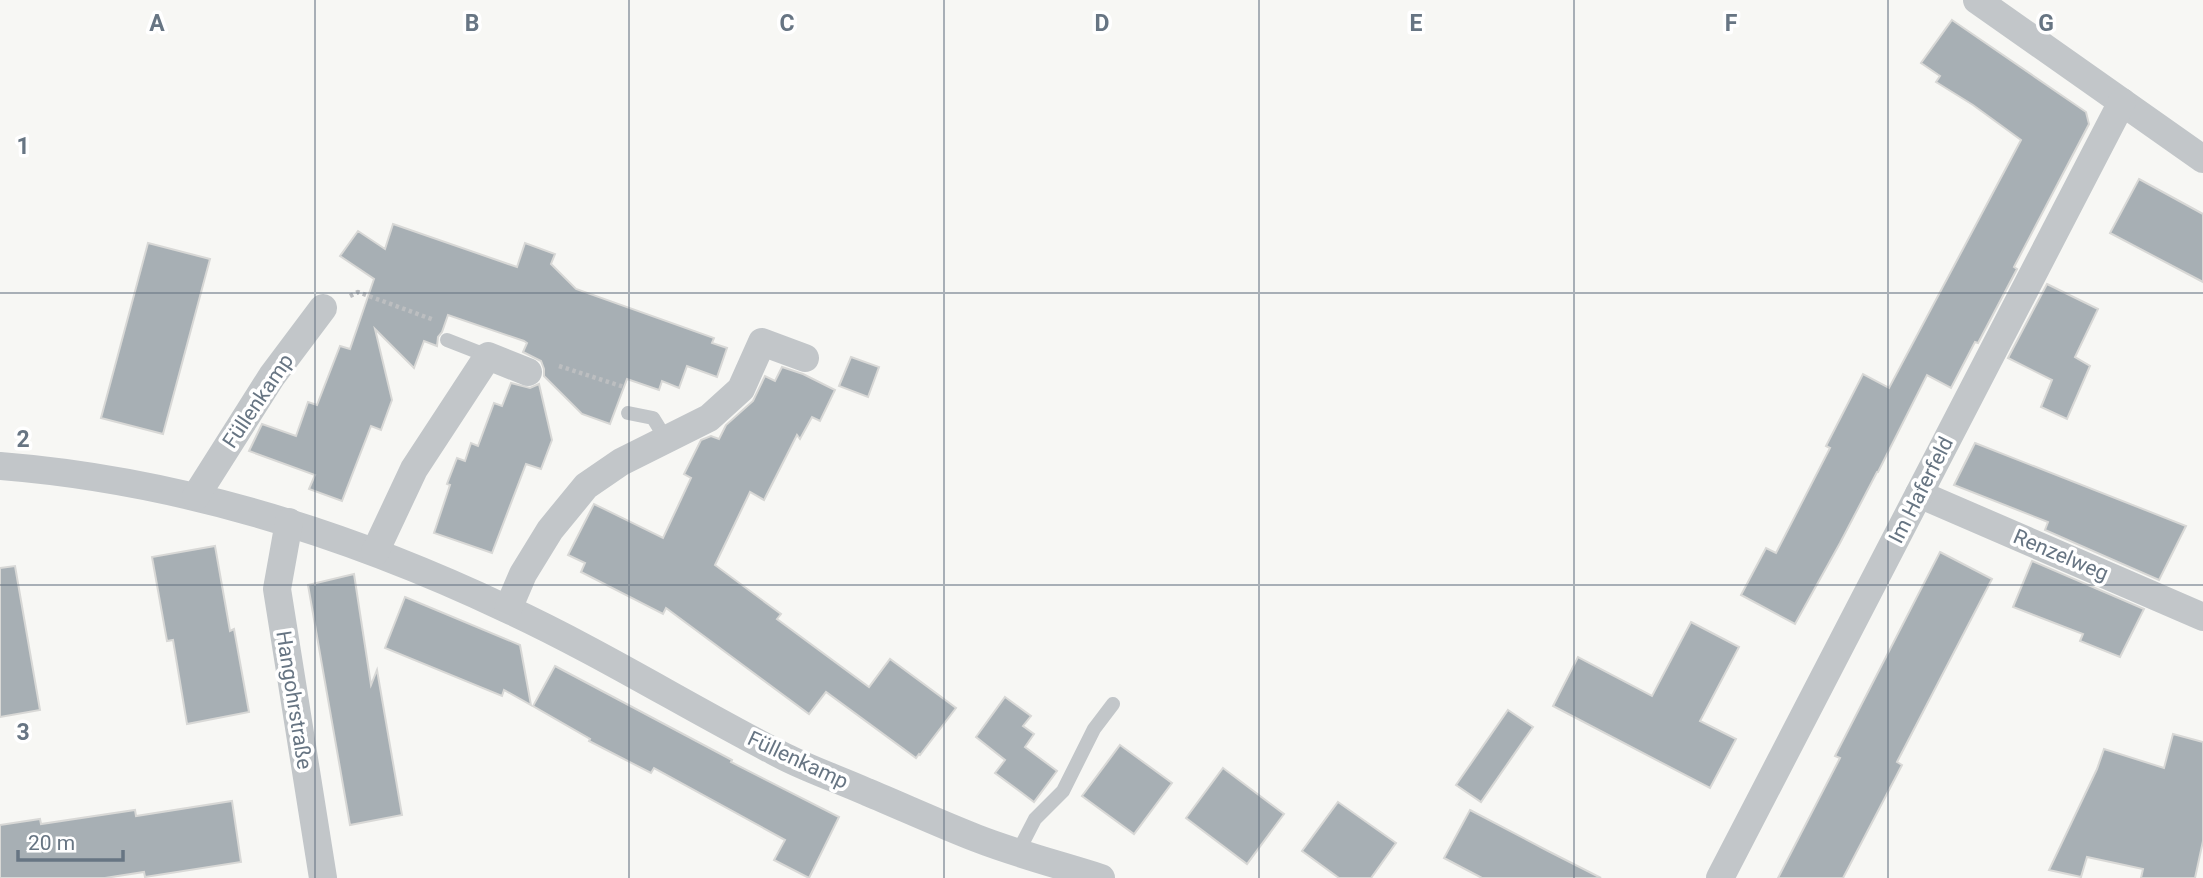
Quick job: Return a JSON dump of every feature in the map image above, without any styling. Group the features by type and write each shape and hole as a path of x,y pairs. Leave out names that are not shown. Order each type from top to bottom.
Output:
{"street":[{"path":"1977,0 2203,159"},
{"name":"Im Haferfeld","path":"1720,878 2122,102"},
{"name":"Füllenkamp","path":"196,496 272,376 323,308"},
{"path":"508,609 523,574 550,530 586,486 621,462 709,418 741,389 762,342 805,358"},
{"path":"375,552 414,470 488,356 528,372"},
{"name":"Füllenkamp","path":"0,466 58,470 196,496 289,522 375,552 508,609 787,758 979,839 1101,878"},
{"name":"Renzelweg","path":"1919,494 2203,617"},
{"name":"Hangohrstraße","path":"289,522 276,589 323,878"}],"lane":[{"path":"447,340 488,356"},
{"path":"635,414 653,418 666,439"},
{"path":"1018,852 1035,820 1063,791 1094,729 1113,704"}],"path":[{"path":"323,308 358,292 467,332 462,346"},
{"path":"528,372 542,361 641,393 635,414"}],"building":[{"path":"1952,20 2086,112 2089,124 2014,267 2017,269 1978,343 1975,342 1951,388 1927,375 1878,472 1795,624 1741,595 1766,548 1776,553 1830,448 1826,446 1863,374 1889,388 2021,140 1936,82 1940,76 1921,63"},
{"path":"2139,179 2203,214 2203,282 2110,233"},
{"path":"393,224 517,267 525,243 555,254 551,264 576,289 714,338 712,343 727,348 717,377 687,366 679,388 662,381 659,390 627,379 610,424 582,414 544,376 541,361 523,352 527,343 524,341 448,315 437,346 424,341 414,368 375,329 392,400 381,430 371,426 342,501 309,489 315,475 249,451 262,424 296,436 308,402 317,405 340,346 350,349 374,279 340,256 358,231 385,249"},
{"path":"148,243 210,259 163,434 101,418"},
{"path":"2047,284 2098,309 2075,357 2090,366 2067,419 2041,407 2052,380 2008,358"},
{"path":"851,357 879,367 868,397 839,386"},
{"path":"782,367 835,390 820,421 812,417 800,439 797,435 764,500 750,492 715,565 781,614 777,619 869,687 890,659 956,708 916,758 826,692 809,714 666,608 663,614 581,572 585,563 568,555 594,504 663,538 691,478 684,474 701,440 711,436 719,439 726,425 753,401 765,376 775,381"},
{"path":"511,383 530,388 539,384 552,440 541,469 526,464 492,553 434,533 457,458 465,461 471,443 478,446 494,403 502,406"},
{"path":"1975,443 2186,526 2159,580 2045,530 2048,522 1954,485"},
{"path":"215,546 230,631 234,629 249,712 187,724 173,640 167,641 152,557"},
{"path":"1940,552 1992,579 1897,762 1902,765 1843,878 1778,878 1840,758 1835,756"},
{"path":"2032,561 2144,609 2120,657 2080,641 2083,634 2013,607"},
{"path":"15,566 40,710 0,717 0,568"},
{"path":"354,574 371,685 377,670 402,815 350,825 308,585"},
{"path":"405,597 520,645 531,705 504,690 502,696 385,648"},
{"path":"1691,622 1739,647 1700,721 1736,739 1710,788 1553,706 1578,657 1652,696"},
{"path":"555,666 732,760 731,762 839,817 809,878 774,860 785,840 654,768 651,773 589,741 590,739 533,706"},
{"path":"1005,697 1031,716 1023,726 1034,734 1025,747 1057,771 1034,802 995,773 1005,760 976,737"},
{"path":"1508,710 1533,727 1481,802 1456,785"},
{"path":"2173,734 2203,742 2203,841 2195,878 2141,878 2143,869 2087,857 2081,877 2049,870 2104,749 2164,768"},
{"path":"1120,745 1172,783 1134,834 1082,796"},
{"path":"1223,768 1284,814 1247,864 1186,818"},
{"path":"232,801 241,862 145,877 144,872 105,878 0,878 0,825 40,819 41,824 135,810 136,816"},
{"path":"1338,802 1396,843 1371,878 1339,878 1302,851"},
{"path":"1470,810 1601,878 1482,878 1444,858"}]}
